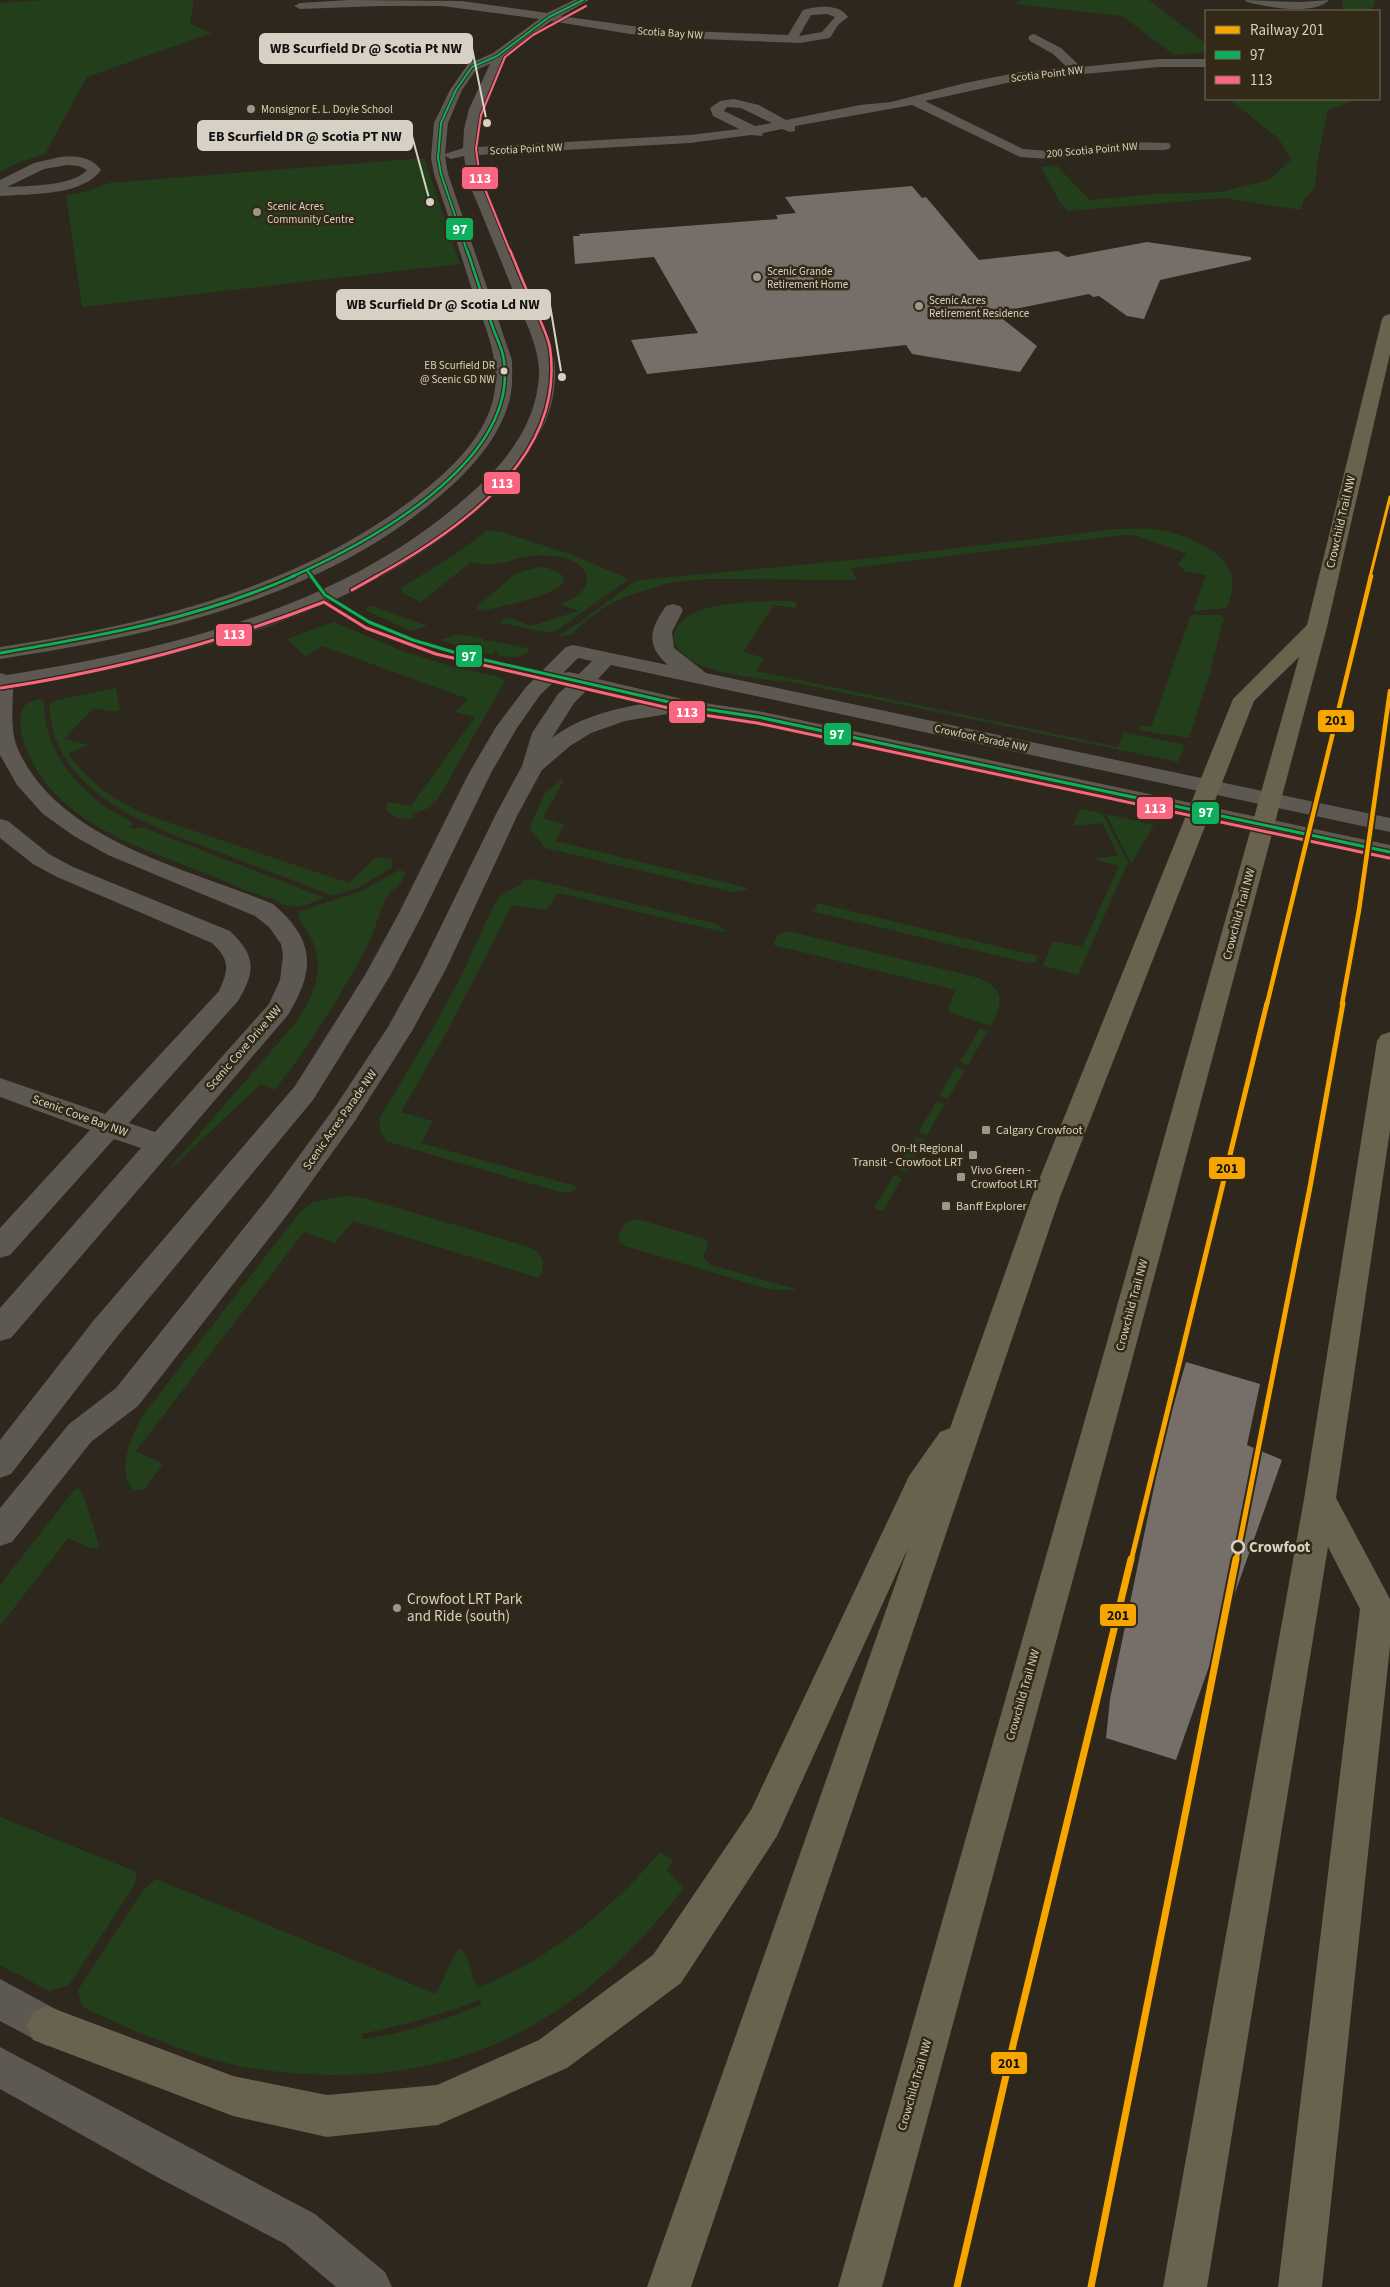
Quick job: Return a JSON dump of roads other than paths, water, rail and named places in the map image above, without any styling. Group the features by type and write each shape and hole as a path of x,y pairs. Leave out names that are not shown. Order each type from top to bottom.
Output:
{"highway":[{"name":"Crowchild Trail NW","path":"860,2287 1120,1350 1317,627 1390,319"},
{"path":"669,2287 1046,1197 1244,699 1317,627"},
{"path":"1185,2287 1320,1499 1390,1041"},
{"path":"47,2026 232,2096 327,2116 438,2105 553,2054 667,1969 764,1822 920,1486 970,1414"},
{"path":"1300,2287 1377,1608 1320,1499"}],"street":[{"path":"1,681 128,659 242,628 286,611 385,566 442,529 474,504 502,476 518,456 539,418 545,395 546,363 544,350 504,302 441,174 438,158 441,123 456,90 472,67 497,56 517,39 549,17 583,0"},
{"path":"1251,0 1298,5 1318,4 1323,0"},
{"name":"Scotia Bay NW","path":"300,6 426,2 492,8 593,25 660,33 792,38"},
{"path":"1034,38 1056,51 1078,70"},
{"path":"0,653 63,644 156,623 254,593 356,546 411,512 457,472 478,447 501,401 504,385 504,302 474,179 470,156 470,131 473,114 479,98 497,67 497,56"},
{"name":"Scotia Point NW","path":"438,158 660,142 752,131 860,110 891,106 1020,76 1159,63 1205,63"},
{"name":"200 Scotia Point NW","path":"913,100 1020,153 1050,155 1127,146 1164,146"},
{"path":"768,139 718,113 716,108 729,104 743,104 800,134"},
{"name":"Scotia Point NW","path":"470,156 656,153 800,134 873,117 891,106"},
{"path":"0,185 37,167 52,163 81,163 90,166 94,170 90,177 77,183 0,192"},
{"path":"673,610 661,630 661,640 673,658 707,680"},
{"name":"Crowfoot Parade NW","path":"550,674 573,651 1390,825"},
{"name":"Scenic Acres Parade NW","path":"0,1532 80,1433 127,1397 281,1202 345,1114 385,1054 416,1000 507,814 533,766 543,733 581,681 606,659"},
{"path":"0,1464 105,1329 304,1093 357,1011 390,952 493,750 522,705 550,674 691,707 758,717 1390,852"},
{"name":"Scenic Cove Drive NW","path":"0,1329 279,1009 291,990 297,972 292,940 277,920 264,910 100,842 51,810 32,790 15,765 6,745 1,708 1,681"},
{"path":"533,766 570,735 603,720 653,709 691,707"},
{"path":"0,826 41,859 65,872 221,937 234,949 239,959 240,968 229,995 0,1247"},
{"name":"Scenic Cove Bay NW","path":"0,1087 161,1145"},
{"path":"0,1999 47,2026"},
{"path":"0,2067 172,2162 300,2229 370,2287"}],"rail line":[{"name":"201","path":"957,2287 1014,2041 1390,497"},
{"name":"201","path":"1091,2287 1310,1187 1359,910 1390,691"}],"place":[{"name":"Monsignor E. L. Doyle School","path":"251,109"},
{"name":"WB Scurfield Dr @ Scotia Pt NW","path":"487,123"},
{"name":"EB Scurfield DR @ Scotia PT NW","path":"430,202"},
{"name":"Scenic Acres Community Centre","path":"257,212"},
{"name":"Scenic Grande Retirement Home","path":"757,277"},
{"name":"Scenic Acres Retirement Residence","path":"919,306"},
{"name":"EB Scurfield DR @ Scenic GD NW","path":"504,371"},
{"name":"WB Scurfield Dr @ Scotia Ld NW","path":"562,377"},
{"name":"Calgary Crowfoot","path":"986,1130"},
{"name":"On-It Regional Transit - Crowfoot LRT","path":"973,1155"},
{"name":"Vivo Green - Crowfoot LRT","path":"961,1177"},
{"name":"Banff Explorer","path":"946,1206"},
{"name":"Crowfoot","path":"1238,1547"},
{"name":"Crowfoot LRT Park and Ride (south)","path":"397,1608"}]}
